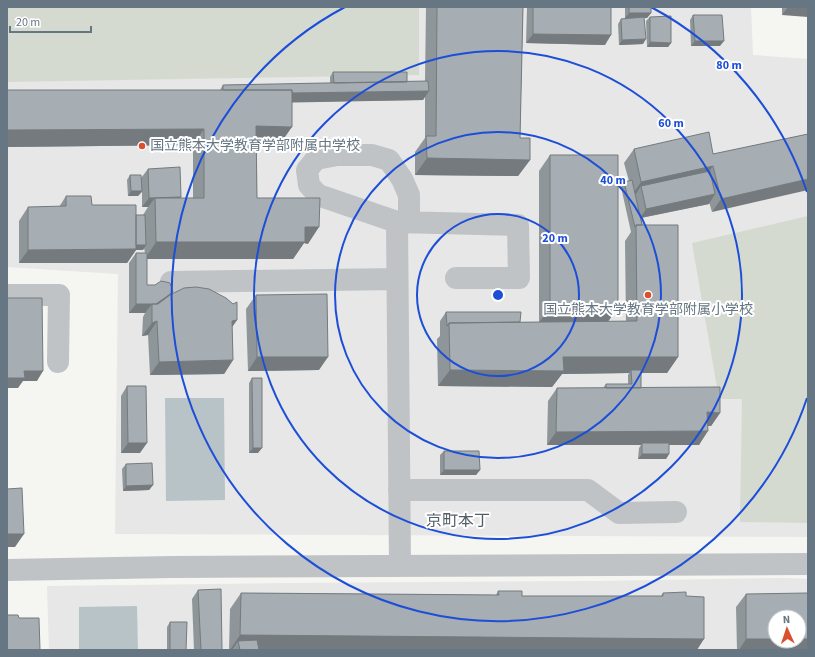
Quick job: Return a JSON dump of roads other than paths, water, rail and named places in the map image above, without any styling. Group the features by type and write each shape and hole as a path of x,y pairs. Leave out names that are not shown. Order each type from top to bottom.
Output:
{"street":[{"path":"400,566 397,279 403,222 518,225 519,278 456,278"},
{"path":"170,282 397,279"},
{"path":"7,295 58,295 58,362"},
{"path":"399,490 588,490 620,513 676,512"},
{"path":"7,570 808,564"}],"place":[{"name":"国立熊本大学教育学部附属中学校","path":"142,146"},
{"name":"国立熊本大学教育学部附属小学校","path":"648,295"}],"district":[{"name":"京町本丁","path":"458,521"}]}
